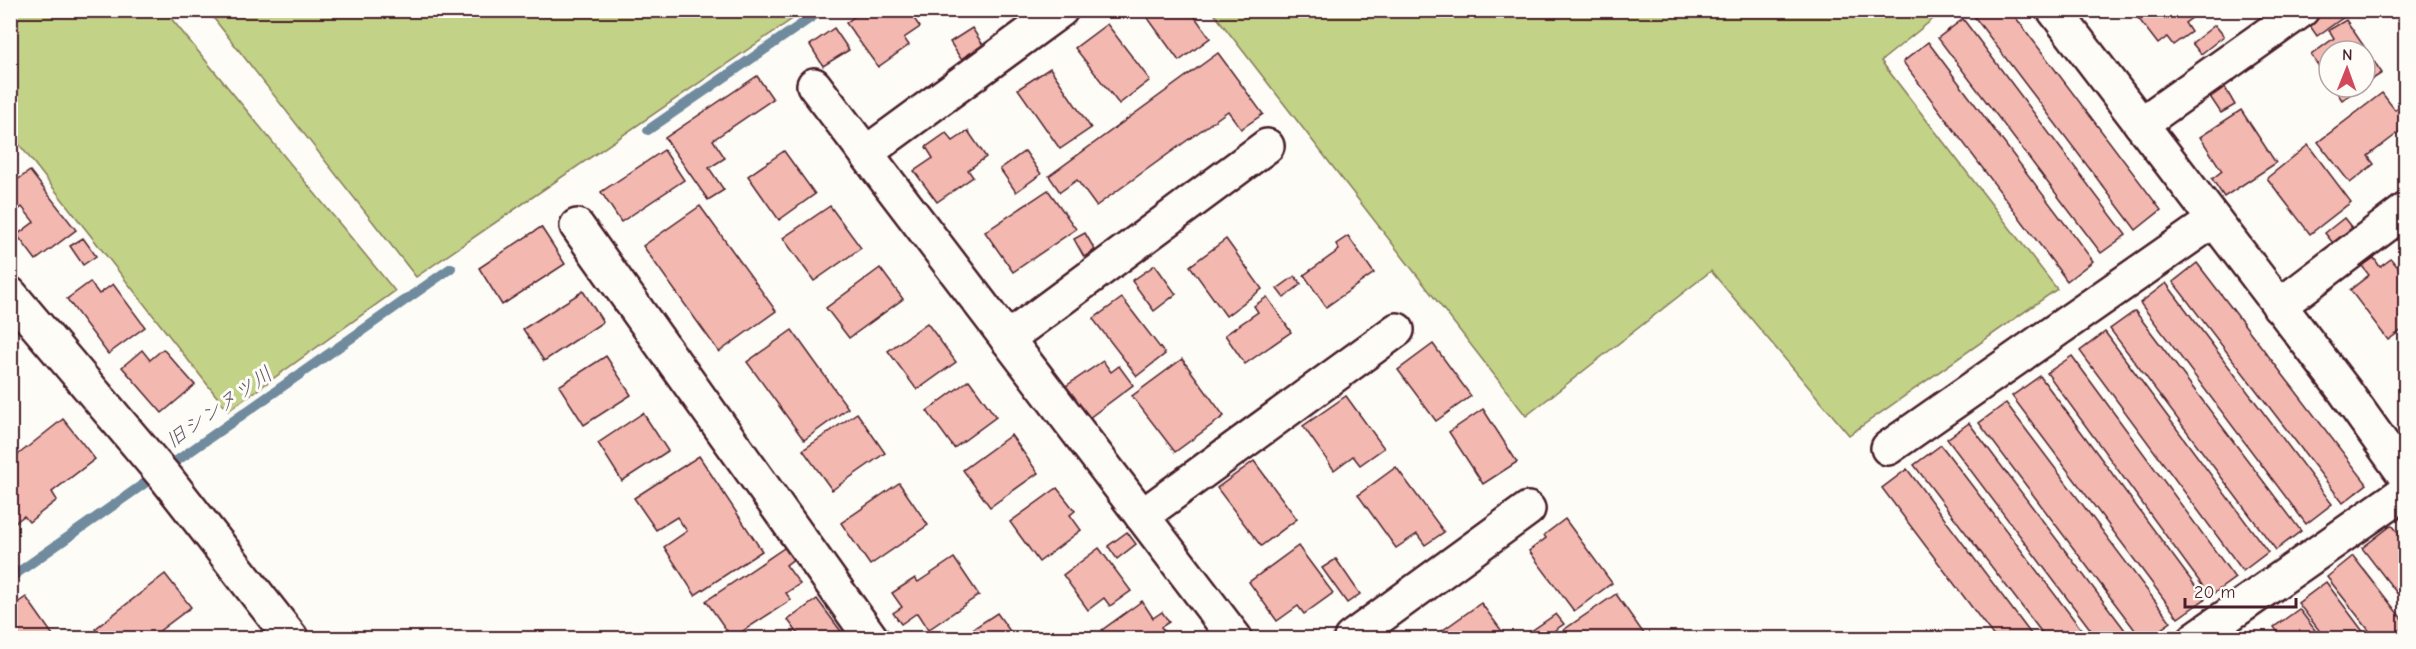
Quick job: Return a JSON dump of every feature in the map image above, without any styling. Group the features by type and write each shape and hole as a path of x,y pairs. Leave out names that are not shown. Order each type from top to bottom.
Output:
{"street":[{"path":"866,153 1061,10"},
{"path":"2054,10 2344,390 2403,473 2196,639"},
{"path":"2141,124 2302,10"},
{"path":"814,85 1235,639"},
{"path":"1008,339 1267,146"},
{"path":"2279,306 2406,210"},
{"path":"1888,448 2214,220"},
{"path":"577,226 871,639"},
{"path":"10,294 160,471 291,639"},
{"path":"1142,516 1396,330"},
{"path":"1352,639 1528,509"}],"green space":[{"path":"11,10 165,11 395,291 228,411 11,134"},
{"path":"208,11 804,11 416,277"},
{"path":"1212,11 1943,11 1881,61 2057,289 1849,435 1711,271 1526,416"}],"building":[{"path":"863,10 908,10 920,27 904,38 909,45 878,67 846,23"},
{"path":"1142,10 1190,10 1210,38 1179,61"},
{"path":"2010,10 2161,210 2136,230 1970,11"},
{"path":"2132,10 2199,10 2200,12 2185,23 2191,32 2173,45 2167,37 2158,44"},
{"path":"2326,10 2340,10 2344,17 2317,36 2308,23"},
{"path":"1963,19 2126,235 2101,253 1938,38"},
{"path":"2346,20 2359,39 2333,39 2329,30"},
{"path":"1107,24 1150,80 1119,104 1075,48"},
{"path":"2215,25 2224,36 2201,54 2192,43"},
{"path":"834,28 849,50 823,66 810,45"},
{"path":"972,28 983,45 961,59 950,42"},
{"path":"1928,42 2093,261 2067,281 1903,62"},
{"path":"2317,51 2317,64 2311,55"},
{"path":"1218,53 1263,114 1241,129 1228,111 1096,206 1077,180 1060,192 1049,176"},
{"path":"2377,66 2382,73 2377,76"},
{"path":"1050,68 1091,128 1060,149 1018,89"},
{"path":"757,76 773,99 713,140 725,158 709,168 724,190 708,200 665,138"},
{"path":"2224,86 2235,105 2221,113 2209,95"},
{"path":"2382,93 2395,110 2402,104 2406,108 2406,127 2368,156 2374,164 2350,183 2318,142"},
{"path":"2241,110 2276,163 2224,197 2212,179 2222,171 2200,137"},
{"path":"968,131 986,157 968,170 973,177 937,202 914,171 933,158 926,147 946,133 953,141"},
{"path":"2308,145 2351,202 2310,234 2267,178"},
{"path":"664,150 684,180 621,222 601,192"},
{"path":"784,151 815,194 779,220 748,176"},
{"path":"1025,151 1041,174 1016,192 1000,169"},
{"path":"30,171 76,230 36,260 17,235 34,222 22,207 10,217 10,185"},
{"path":"1048,190 1076,229 1013,272 985,232"},
{"path":"700,206 776,311 719,352 643,246"},
{"path":"830,206 861,248 814,281 783,238"},
{"path":"2344,218 2352,228 2333,243 2325,233"},
{"path":"541,227 565,264 502,305 479,268"},
{"path":"1085,233 1095,250 1084,257 1074,239"},
{"path":"1348,236 1374,273 1326,307 1304,275 1339,250 1336,244"},
{"path":"83,238 96,256 83,265 70,246"},
{"path":"1226,239 1262,289 1226,316 1190,266"},
{"path":"2374,258 2380,267 2391,259 2406,277 2406,327 2388,340 2350,290 2369,275 2362,266"},
{"path":"2197,263 2367,484 2343,503 2173,282"},
{"path":"1155,265 1176,294 1154,311 1132,281"},
{"path":"880,268 903,299 849,338 826,308"},
{"path":"1295,276 1301,284 1284,298 1277,289"},
{"path":"90,282 99,294 113,284 145,327 108,354 67,299"},
{"path":"2166,283 2332,504 2306,524 2140,303"},
{"path":"583,291 603,322 544,361 523,329"},
{"path":"1267,297 1291,332 1245,364 1225,335 1258,312 1254,306"},
{"path":"1122,298 1165,354 1137,376 1093,319"},
{"path":"2135,311 2301,531 2276,550 2110,329"},
{"path":"927,323 956,362 917,390 888,351"},
{"path":"792,330 848,408 804,440 747,362"},
{"path":"2105,332 2268,552 2243,571 2080,351"},
{"path":"1433,344 1471,396 1436,421 1398,370"},
{"path":"163,349 195,385 162,413 122,367 142,350 150,360"},
{"path":"606,356 631,395 584,425 559,386"},
{"path":"2072,356 2235,578 2210,596 2047,373"},
{"path":"1182,359 1224,416 1175,452 1132,396"},
{"path":"1103,361 1111,372 1119,366 1133,385 1089,418 1066,386"},
{"path":"2040,376 2205,599 2178,618 2012,396"},
{"path":"969,380 996,417 954,448 927,411"},
{"path":"1346,396 1384,448 1360,465 1353,456 1334,470 1303,426"},
{"path":"2006,403 2171,622 2148,638 2141,638 1979,423"},
{"path":"1483,409 1517,462 1483,484 1449,432"},
{"path":"643,413 668,451 622,481 598,443"},
{"path":"857,413 885,453 832,490 803,450"},
{"path":"63,419 95,459 52,492 57,500 29,522 24,516 10,526 10,461"},
{"path":"1969,423 2131,638 2097,638 1947,439"},
{"path":"1011,435 1038,473 990,507 963,470"},
{"path":"1941,445 2088,638 2046,638 1914,465"},
{"path":"699,456 762,551 695,595 664,547 687,531 677,517 656,530 634,498"},
{"path":"1254,461 1297,519 1261,546 1217,488"},
{"path":"1396,467 1444,532 1425,545 1417,534 1396,548 1358,495"},
{"path":"1907,469 2034,638 1995,638 1882,488"},
{"path":"899,483 928,525 870,565 841,523"},
{"path":"1057,488 1075,511 1070,515 1081,530 1039,562 1010,522"},
{"path":"1565,519 1612,583 1574,611 1529,551 1546,538 1544,535"},
{"path":"2392,525 2406,542 2406,605 2362,548"},
{"path":"1127,532 1136,544 1117,559 1108,546"},
{"path":"787,546 795,558 786,565 800,584 786,593 791,600 732,638 706,601"},
{"path":"1298,546 1333,593 1304,614 1298,606 1277,621 1249,582"},
{"path":"1099,548 1131,591 1110,606 1104,598 1088,610 1063,575"},
{"path":"2353,556 2406,624 2406,638 2375,638 2327,577"},
{"path":"954,558 979,595 928,630 917,613 901,624 893,613 902,607 892,593 915,578 918,582"},
{"path":"1336,559 1360,594 1347,603 1322,568"},
{"path":"165,574 191,607 150,638 102,638 95,629"},
{"path":"2326,582 2368,638 2325,638 2298,603"},
{"path":"1616,594 1644,634 1638,638 1567,638 1562,631"},
{"path":"26,597 55,638 10,638 10,608"},
{"path":"817,599 846,638 801,638 788,620"},
{"path":"1142,601 1153,618 1162,612 1169,622 1161,627 1169,638 1108,638 1102,630"},
{"path":"1481,603 1507,638 1432,638"},
{"path":"2299,609 2321,638 2282,638 2274,627"},
{"path":"997,613 1015,638 964,638 962,636"},
{"path":"1556,614 1564,624 1543,638 1530,638 1527,634"}],"waterway":[{"name":"旧シンヌツ川","path":"648,130 822,10"},
{"name":"旧シンヌツ川","path":"10,578 451,268"}]}
